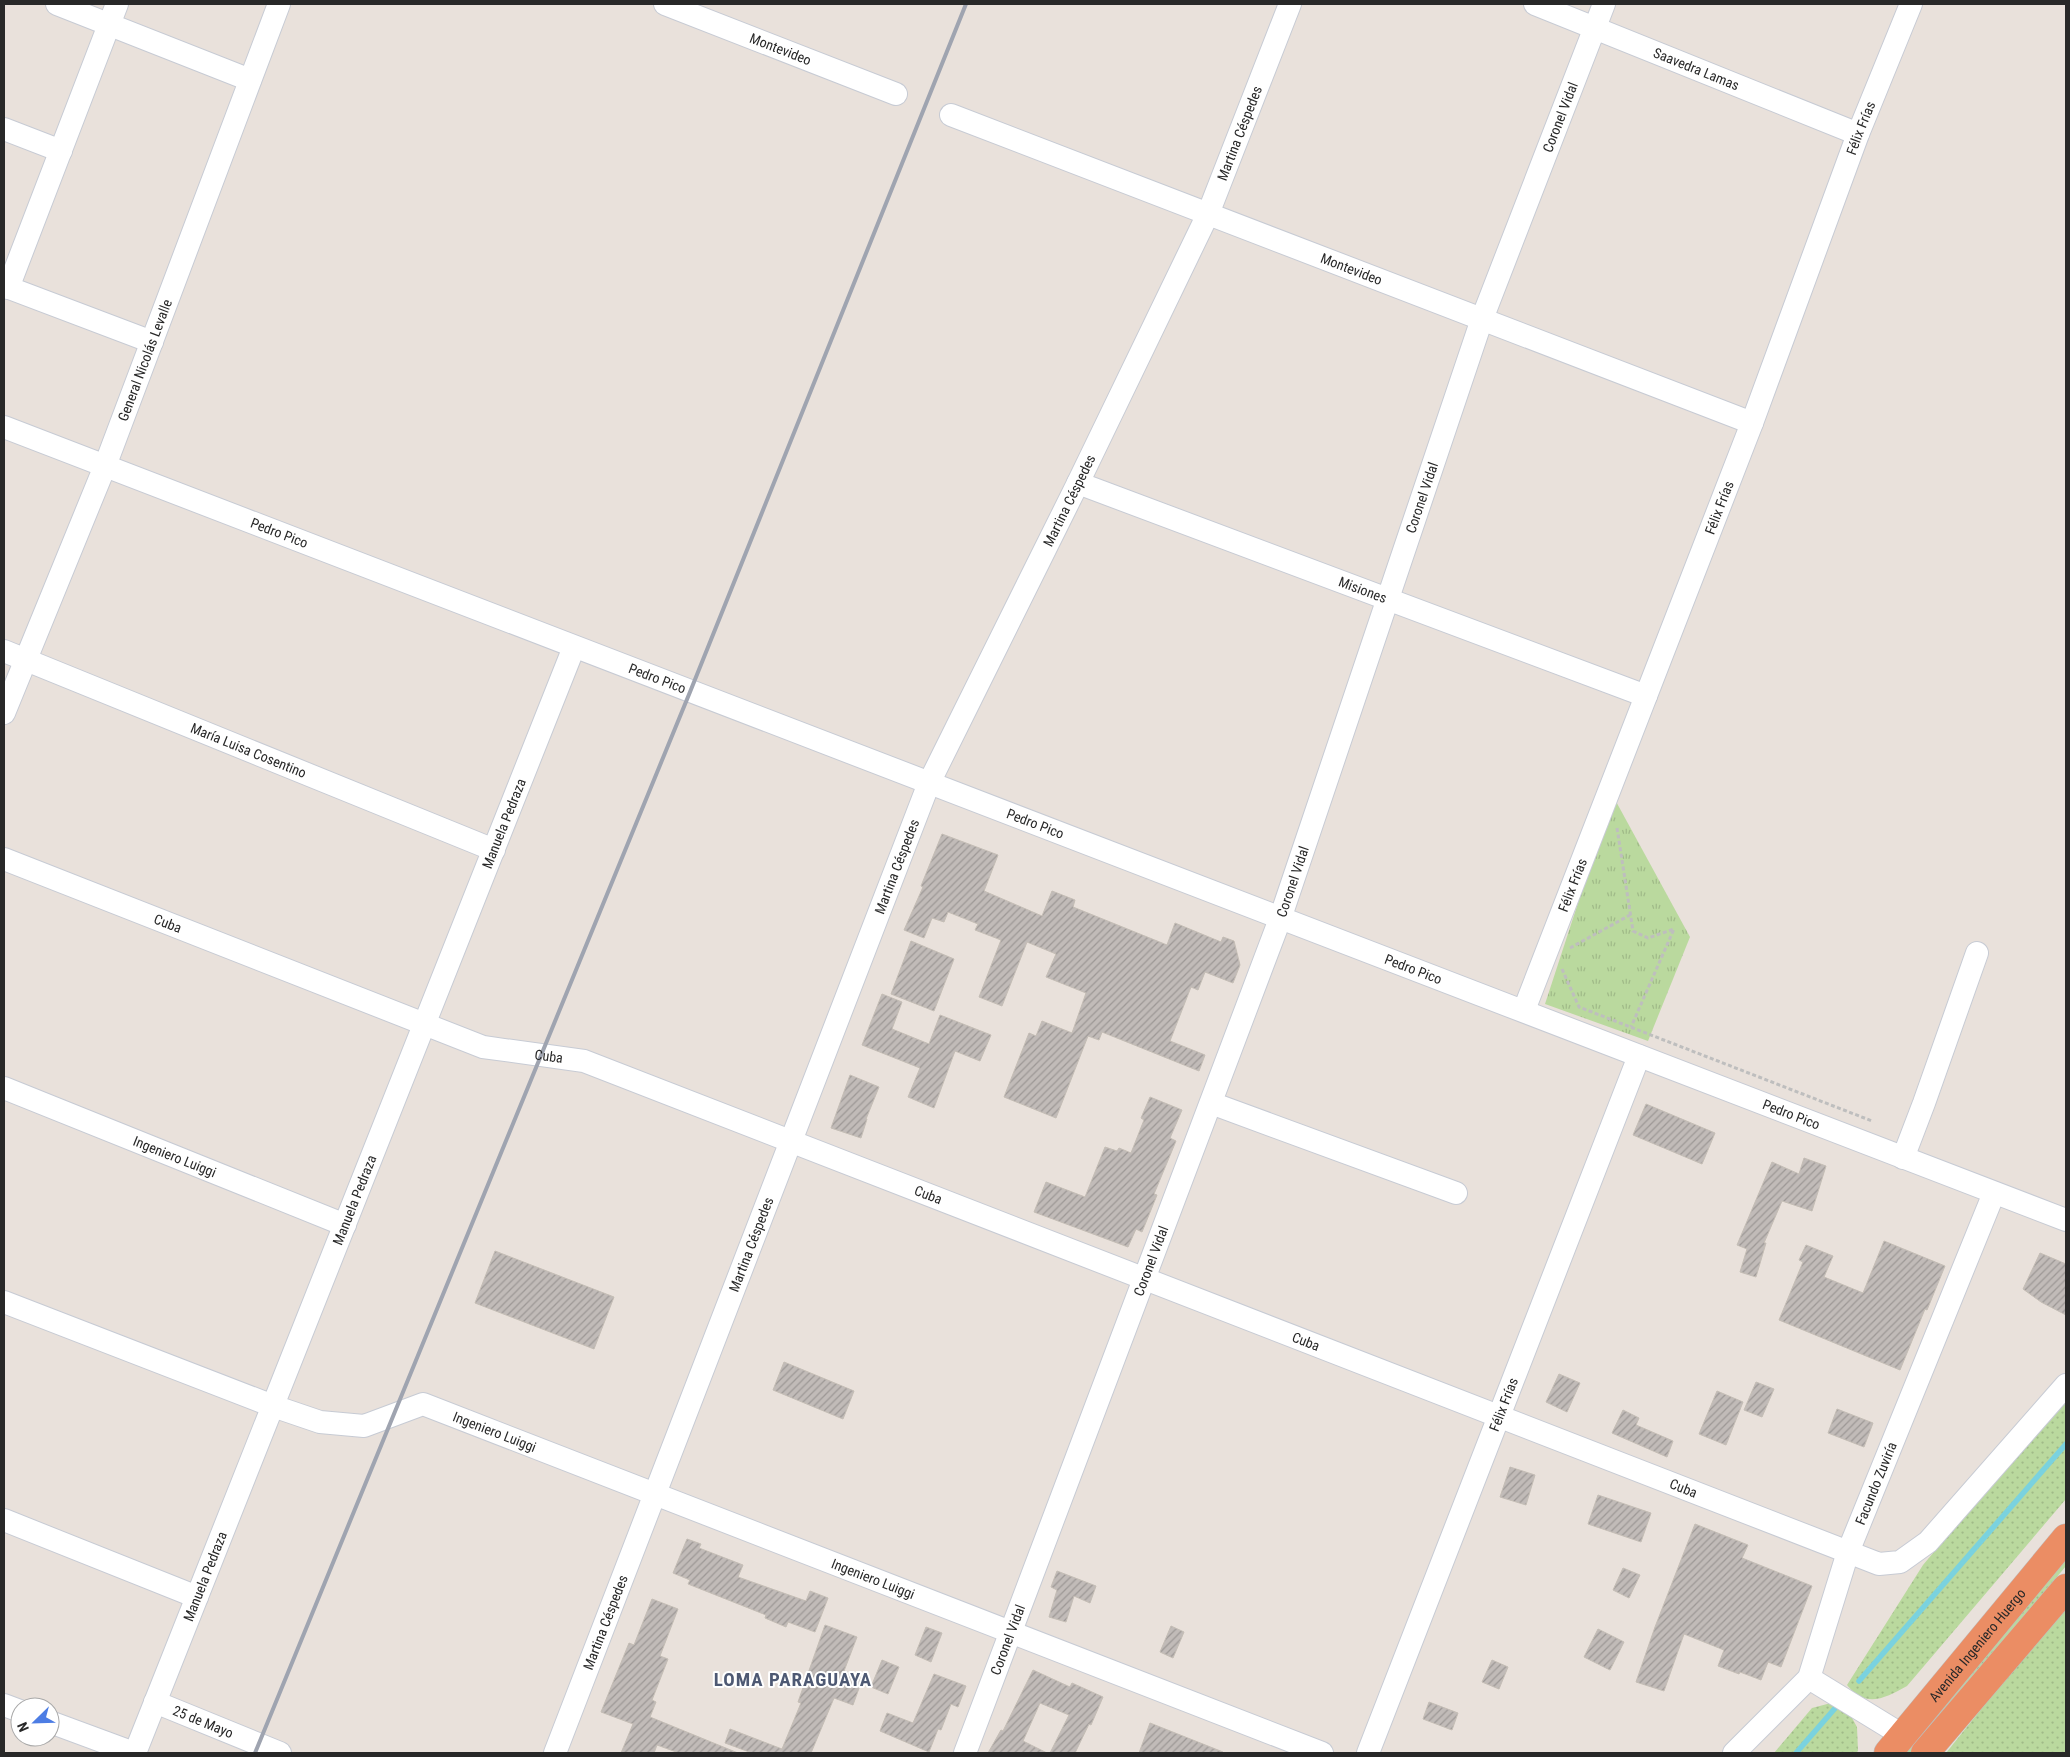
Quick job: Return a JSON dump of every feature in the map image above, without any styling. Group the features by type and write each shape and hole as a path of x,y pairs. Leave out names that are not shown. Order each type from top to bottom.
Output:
{"highway":[{"name":"Avenida Ingeniero Huergo","path":"1895,1744 2066,1538"},
{"path":"1925,1753 2066,1588"}],"street":[{"path":"57,4 113,14 250,80"},
{"name":"General Nicolás Levalle","path":"4,713 106,466 278,4"},
{"name":"Montevideo","path":"665,4 896,94"},
{"name":"Martina Céspedes","path":"555,1753 929,783 1078,483 1208,214 1290,4"},
{"name":"Saavedra Lamas","path":"1535,4 1858,134"},
{"name":"Coronel Vidal","path":"965,1753 1280,919 1482,319 1604,4"},
{"name":"Félix Frías","path":"1524,1010 1752,423 1858,134 1910,4"},
{"path":"113,14 61,151 6,287 152,342"},
{"name":"Montevideo","path":"951,115 1752,423"},
{"path":"4,129 61,151"},
{"name":"Pedro Pico","path":"4,427 2066,1220"},
{"name":"Misiones","path":"1078,483 1646,696"},
{"name":"Manuela Pedraza","path":"134,1753 574,647"},
{"name":"María Luisa Cosentino","path":"4,651 494,850"},
{"name":"Cuba","path":"4,859 483,1047 584,1060 1879,1564 1900,1562 1928,1542 2066,1385"},
{"path":"1903,1158 1977,953"},
{"name":"Félix Frías","path":"1368,1753 1639,1056"},
{"name":"Ingeniero Luiggi","path":"4,1088 345,1225"},
{"path":"1211,1103 1456,1193"},
{"name":"Facundo Zuviría","path":"1734,1753 1809,1678 1848,1552 1994,1193"},
{"path":"4,1302 273,1406"},
{"name":"Ingeniero Luiggi","path":"273,1406 320,1422 364,1426 423,1404 1322,1753"},
{"path":"4,1520 197,1597"},
{"path":"1809,1678 1895,1744"},
{"name":"25 de Mayo","path":"154,1702 280,1753"},
{"path":"60,1726 134,1753"}],"path":[{"path":"1613,832 1617,823 1633,931 1648,938 1674,929 1631,1027"},
{"path":"1569,949 1630,915"},
{"path":"1567,955 1572,940"},
{"path":"1564,962 1562,968 1579,1007 1875,1122"}],"green space":[{"path":"1613,796 1690,937 1648,1041 1545,1004"},
{"path":"2066,1402 2066,1499 1907,1686 1876,1699 1861,1697 1847,1685 1923,1565 2012,1459"},
{"path":"2066,1555 2066,1566 1910,1753 1900,1753"},
{"path":"2066,1603 2066,1753 1946,1753"},
{"path":"1831,1703 1847,1709 1857,1727 1858,1751 1856,1753 1774,1753 1812,1708"}],"building":[{"path":"942,834 998,855 984,891 1042,916 1052,891 1075,900 1073,907 1167,945 1175,923 1221,942 1223,937 1234,941 1240,965 1233,983 1205,972 1198,990 1191,987 1170,1041 1205,1055 1199,1071 1102,1032 1099,1040 1088,1036 1056,1118 1004,1097 1029,1033 1036,1036 1042,1021 1072,1033 1086,993 1046,977 1056,954 1027,942 1002,1006 979,997 1001,940 975,930 978,924 948,912 944,922 932,918 924,938 904,930 923,887 921,886"},
{"path":"911,941 954,959 934,1011 891,994"},
{"path":"882,994 902,1002 892,1029 929,1044 940,1015 991,1035 980,1061 955,1051 934,1108 908,1097 920,1068 862,1045"},
{"path":"850,1075 879,1087 866,1119 861,1138 831,1128"},
{"path":"1150,1097 1182,1110 1170,1138 1176,1141 1154,1194 1157,1195 1142,1232 1136,1229 1128,1247 1034,1212 1046,1182 1085,1197 1105,1147 1117,1151 1119,1148 1131,1153 1144,1120 1141,1118"},
{"path":"1646,1104 1715,1133 1702,1164 1633,1135"},
{"path":"1804,1158 1826,1166 1812,1211 1782,1201 1764,1243 1766,1243 1756,1277 1740,1272 1747,1249 1737,1245 1772,1162 1799,1174"},
{"path":"1884,1241 1945,1266 1900,1370 1779,1320 1803,1262 1799,1260 1806,1245 1833,1256 1824,1277 1863,1293"},
{"path":"495,1251 614,1297 594,1349 475,1303"},
{"path":"2040,1253 2066,1264 2066,1315 2041,1302 2023,1289"},
{"path":"784,1362 854,1391 843,1419 773,1390"},
{"path":"1559,1374 1580,1383 1567,1412 1546,1402"},
{"path":"1756,1382 1774,1389 1762,1417 1744,1410"},
{"path":"1717,1391 1743,1402 1726,1445 1699,1434"},
{"path":"1837,1409 1873,1423 1864,1447 1828,1433"},
{"path":"1623,1410 1639,1418 1636,1425 1673,1441 1667,1457 1612,1433"},
{"path":"1510,1467 1535,1475 1526,1505 1500,1497"},
{"path":"1598,1495 1651,1513 1641,1542 1588,1524"},
{"path":"1695,1524 1748,1545 1742,1558 1812,1586 1781,1667 1768,1662 1761,1680 1740,1672 1739,1674 1718,1666 1724,1650 1684,1634 1664,1691 1636,1682"},
{"path":"687,1539 701,1544 699,1548 743,1565 738,1577 806,1601 810,1591 828,1598 815,1632 788,1622 786,1627 765,1618 766,1615 688,1584 690,1580 673,1573"},
{"path":"1623,1568 1640,1575 1629,1598 1613,1590"},
{"path":"1057,1571 1096,1586 1090,1603 1074,1596 1066,1622 1049,1617 1057,1590 1051,1587"},
{"path":"652,1599 678,1609 660,1656 668,1659 652,1700 656,1702 650,1717 738,1753 679,1753 657,1745 654,1753 621,1753 633,1724 601,1712 629,1643 634,1645"},
{"path":"825,1625 857,1637 844,1671 863,1677 853,1705 834,1698 811,1753 752,1753 725,1743 730,1729 782,1749 801,1703 798,1702"},
{"path":"1171,1626 1184,1632 1173,1658 1160,1652"},
{"path":"926,1627 942,1633 931,1662 915,1655"},
{"path":"1598,1629 1624,1642 1610,1670 1584,1657"},
{"path":"882,1660 899,1667 888,1694 871,1687"},
{"path":"1492,1660 1508,1667 1499,1689 1482,1682"},
{"path":"1033,1670 1070,1687 1072,1683 1103,1697 1091,1725 1089,1724 1075,1753 1050,1753 1069,1715 1040,1703 1023,1741 1047,1753 988,1753 1001,1730 1003,1731"},
{"path":"934,1674 966,1686 958,1707 951,1704 941,1730 938,1729 929,1752 880,1731 887,1713 913,1723"},
{"path":"1429,1702 1458,1713 1452,1730 1423,1719"},
{"path":"1150,1723 1223,1752 1223,1753 1139,1753"}],"waterway":[{"path":"1859,1681 2066,1444"},
{"path":"1796,1753 1837,1706"}],"railway":[{"path":"255,1753 690,692 966,4"}],"district":[{"name":"LOMA PARAGUAYA","path":"793,1679"}]}
